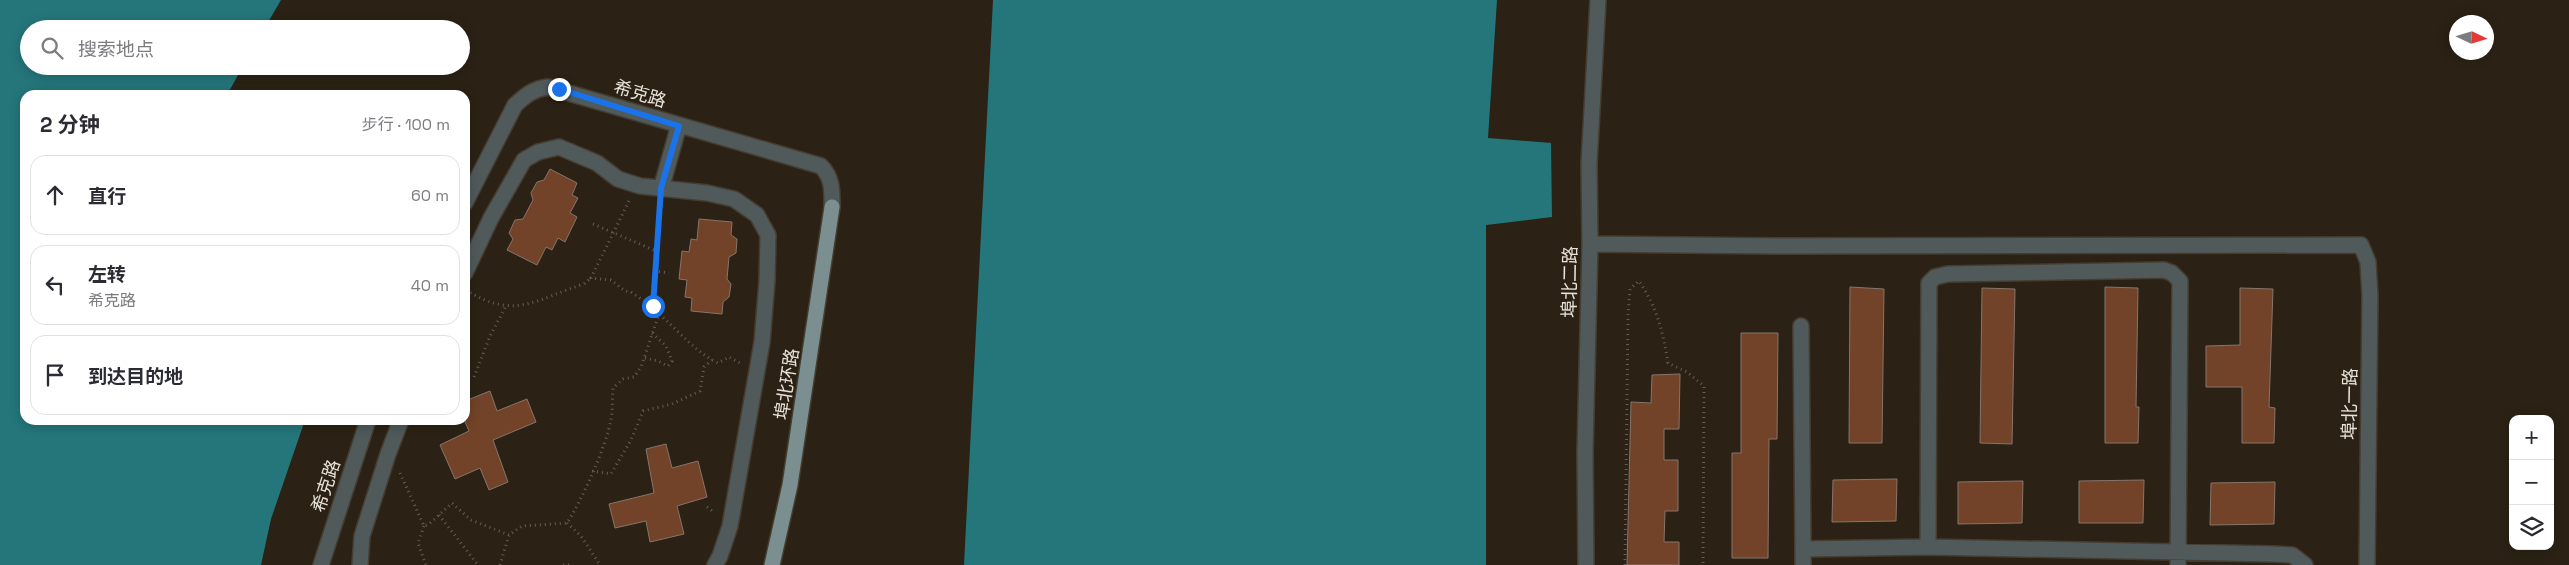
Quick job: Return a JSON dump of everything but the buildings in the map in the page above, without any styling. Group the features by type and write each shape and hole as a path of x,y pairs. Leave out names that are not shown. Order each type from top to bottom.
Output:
{"main road":[{"name":"埠北环路","path":"772,565 790,485 832,208"}],"street":[{"name":"埠北二路","path":"1586,565 1590,122 1598,0"},
{"name":"希克路","path":"470,193 515,105 526,94 537,88 559,89 679,126 821,166 828,173 832,186 832,208"},
{"path":"661,188 679,126"},
{"path":"470,262 491,218 524,160 538,152 559,147 597,163 618,178 635,184 707,193 734,199 757,215 768,235 767,281 757,374 730,526 715,565"},
{"name":"埠北一路","path":"1590,244 1777,246 2361,245 2368,262 2370,296 2367,565"},
{"path":"1928,547 1929,282 1935,277 1948,274 2164,270 2172,273 2180,281 2178,558"},
{"path":"1801,326 1804,565"},
{"name":"希克路","path":"321,565 366,425"},
{"path":"360,565 362,536 389,450 399,425"},
{"path":"1803,549 1928,547 2178,558 2292,555 2305,565"}],"path":[{"path":"470,292 479,298 506,306 525,306 584,284 591,278 635,184"},
{"path":"653,306 661,188"},
{"path":"593,224 656,251"},
{"path":"654,271 669,273"},
{"path":"591,278 611,280 625,291 631,292 653,306 680,337 712,360 718,363 729,358 757,374"},
{"path":"1624,565 1628,315 1630,289 1639,281 1650,297 1661,324 1668,363 1687,372 1704,386 1703,565"},
{"path":"474,377 490,336 506,306"},
{"path":"567,523 576,510 612,419 613,388 623,379 634,377 645,358 659,314"},
{"path":"645,358 668,366 672,361 666,346 652,333"},
{"path":"592,471 611,474 630,440 643,411 672,404 700,391 704,368 712,360"},
{"path":"389,450 424,526 418,543 426,565"},
{"path":"424,526 429,524 452,503 471,520 509,534"},
{"path":"439,515 478,565"},
{"path":"500,565 509,534 522,526 567,523 581,536 600,565"},
{"path":"563,565 570,565"}],"water":[{"path":"0,0 281,0 269,20 20,20 20,75 238,75 230,90 20,90 20,425 303,425 271,519 261,565 0,565"},
{"path":"993,0 1497,0 1488,138 1551,143 1552,217 1486,225 1486,565 964,565"}],"route":[{"path":"559,89 679,126 661,188 653,306"}]}
